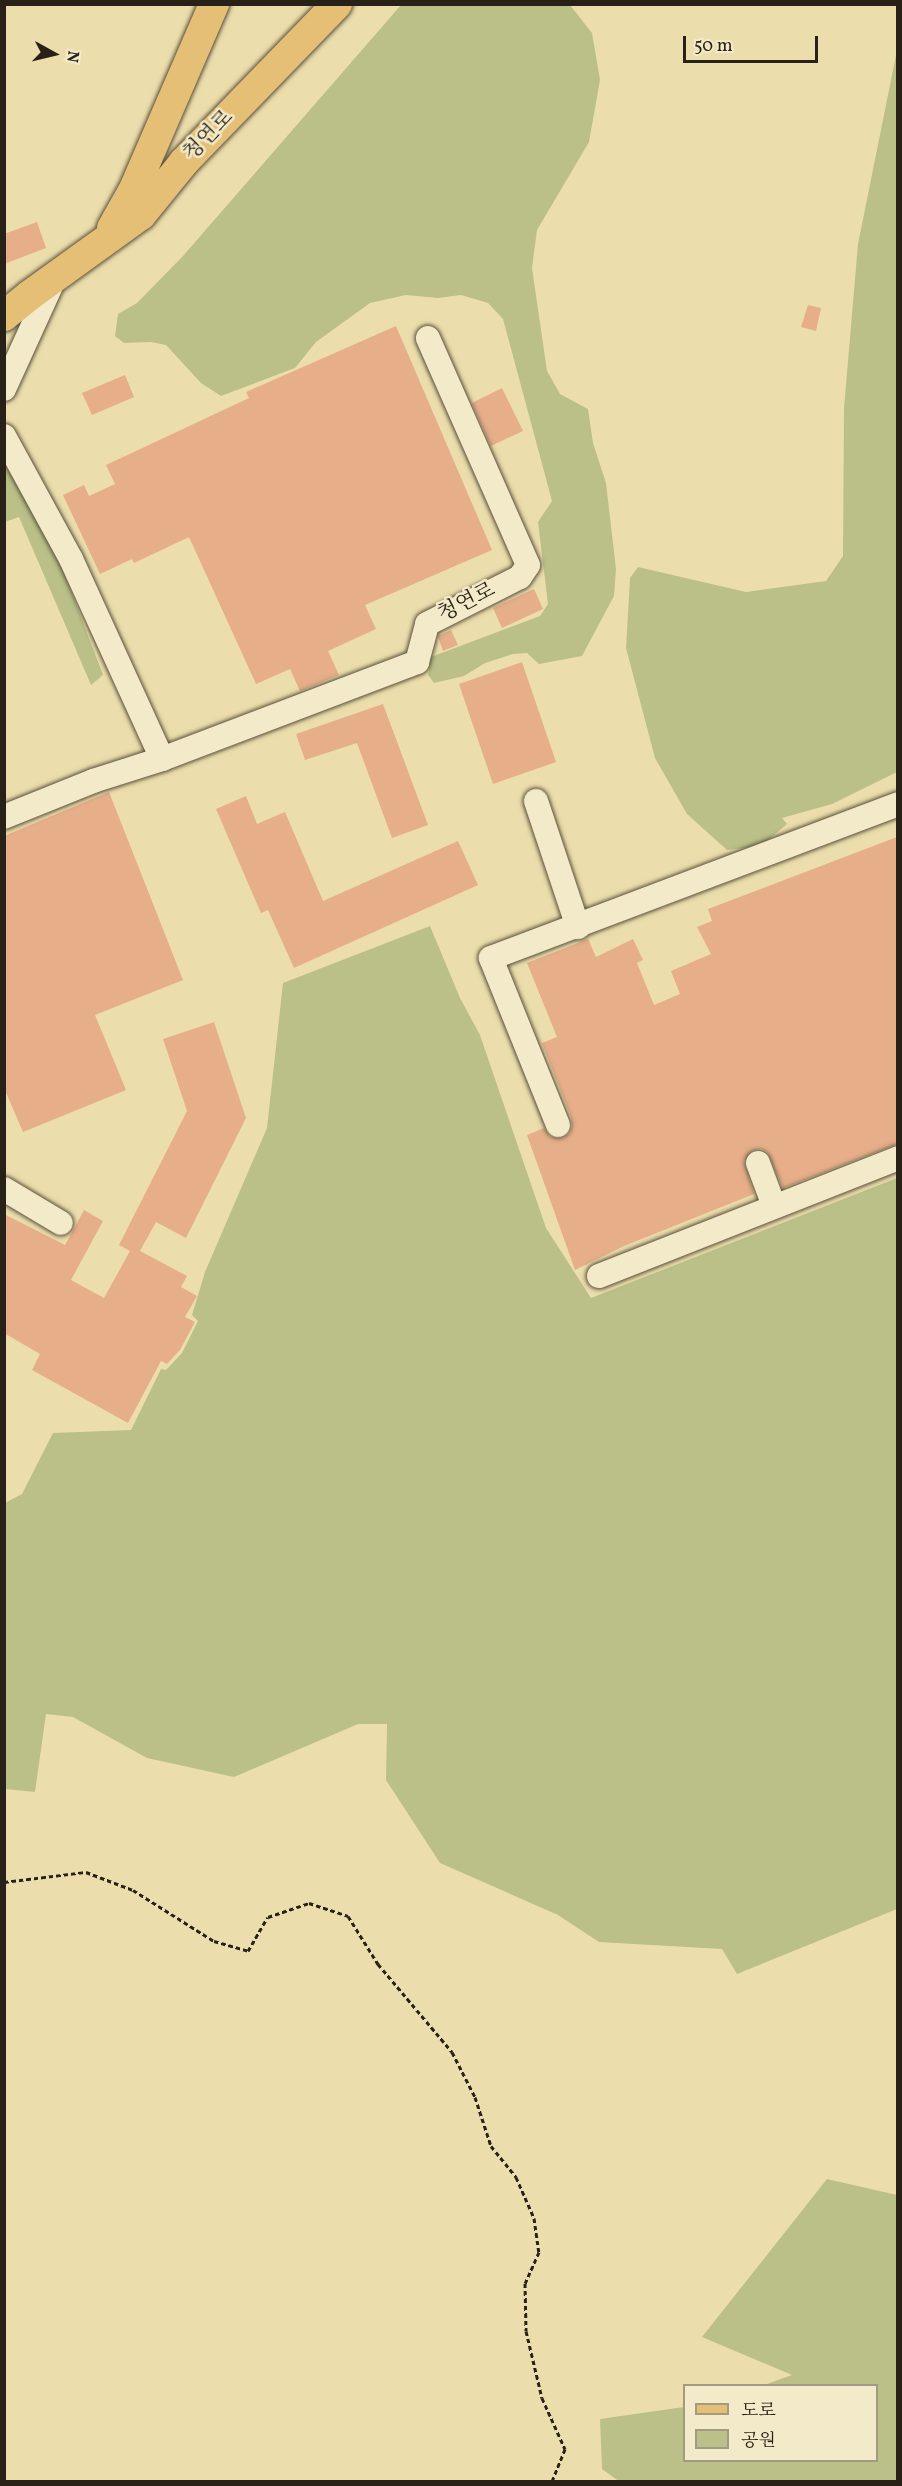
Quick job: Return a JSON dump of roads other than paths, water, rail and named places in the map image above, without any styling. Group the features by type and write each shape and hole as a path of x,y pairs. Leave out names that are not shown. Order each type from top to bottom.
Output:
{"main road":[{"name":"청연로","path":"66,268 113,227 134,189 214,4"},
{"name":"청연로","path":"4,316 66,268 141,215 184,162 337,4"}],"street":[{"name":"청연로","path":"4,389 66,268"},
{"name":"청연로","path":"4,817 93,781 162,759 417,662 427,624 520,577 528,565 428,338"},
{"path":"4,436 71,559 162,759"},
{"path":"536,801 578,927"},
{"path":"558,1125 491,958 578,927 897,804"},
{"path":"599,1276 897,1158"},
{"path":"758,1163 774,1206"},
{"path":"4,1189 61,1223"}]}
